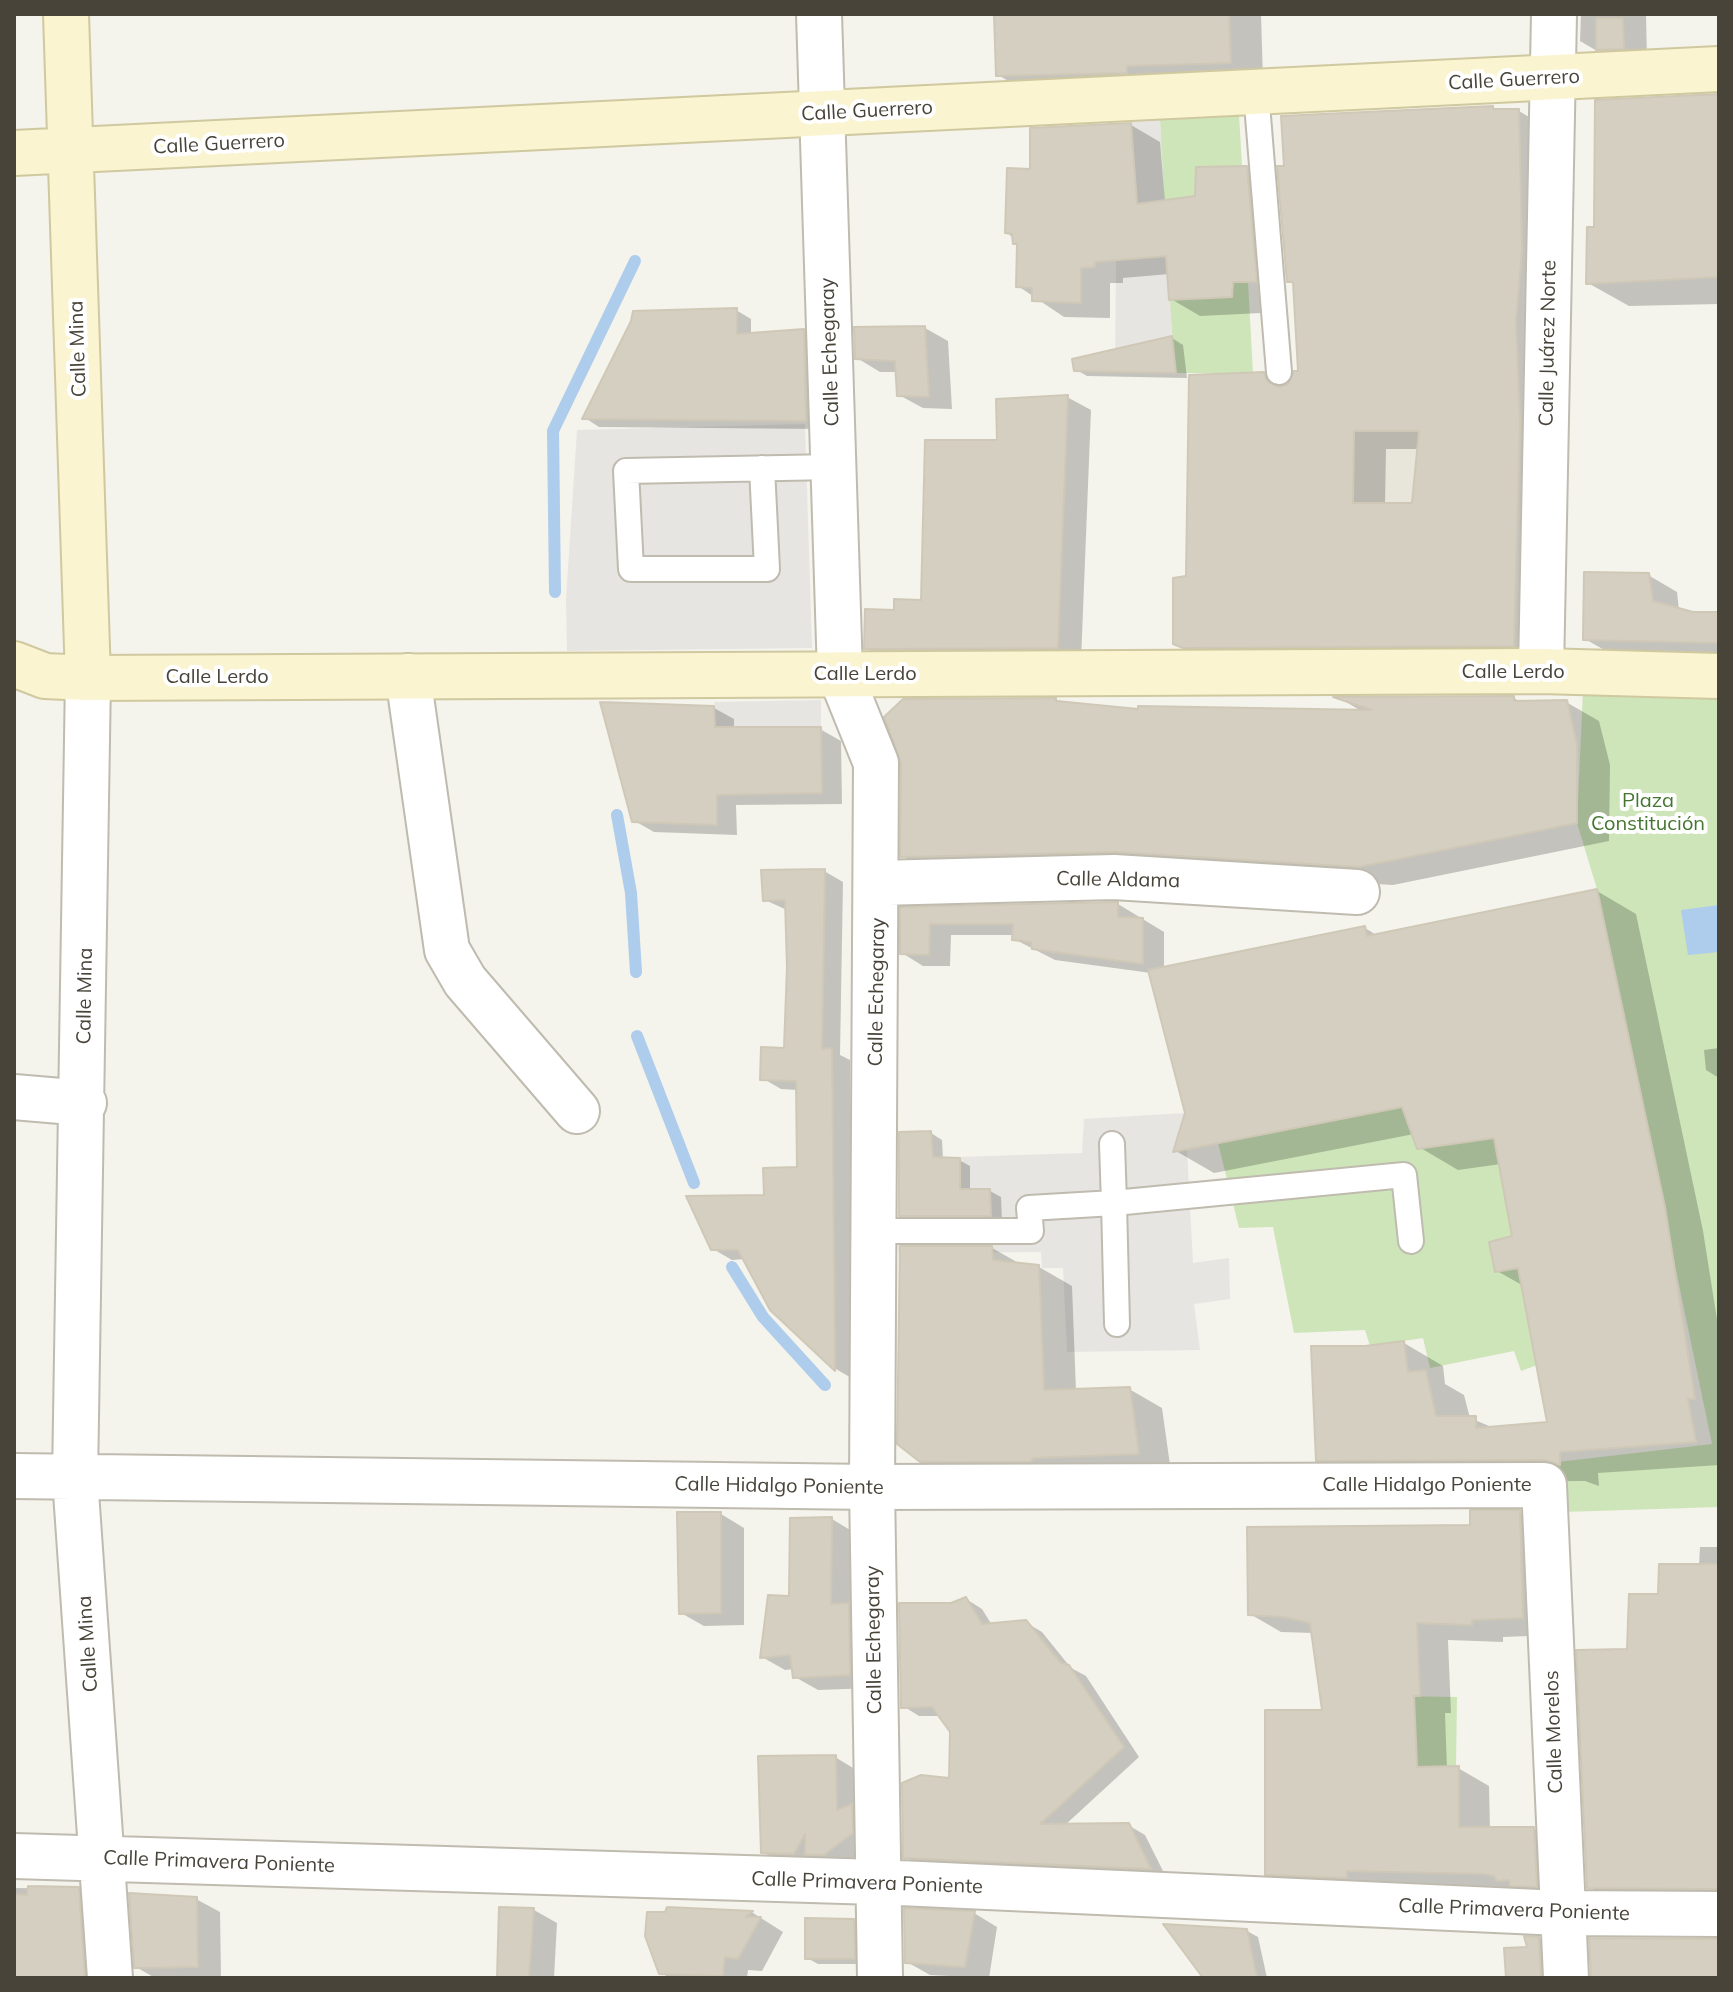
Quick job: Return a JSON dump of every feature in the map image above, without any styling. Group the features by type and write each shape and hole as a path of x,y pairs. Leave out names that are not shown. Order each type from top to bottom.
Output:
{"street":[{"name":"Calle Mina","path":"66,14 88,678 84,1103 75,1478 110,1978"},
{"name":"Calle Echegaray","path":"819,14 840,674 876,763 878,883 872,1487 880,1978"},
{"name":"Calle Juárez Norte","path":"1541,671 1554,14"},
{"name":"Calle Guerrero","path":"14,153 1719,69"},
{"name":"Calle Lerdo","path":"14,664 45,676 88,678 840,674 1253,665 1719,676"},
{"path":"408,676 447,950 465,981 577,1111"},
{"name":"Calle Aldama","path":"878,883 1114,877 1357,892"},
{"path":"14,1097 84,1103"},
{"name":"Calle Hidalgo Poniente","path":"14,1476 872,1487 1544,1485"},
{"name":"Calle Morelos","path":"1544,1485 1566,1978"},
{"name":"Calle Primavera Poniente","path":"14,1856 877,1882 1561,1913 1719,1914"}],"lane":[{"path":"1256,92 1279,372"},
{"path":"762,468 767,569 631,569 626,471 762,468 834,467"},
{"path":"1112,1144 1117,1324"},
{"path":"874,1231 1031,1231 1029,1208 1114,1203 1404,1175 1411,1241"}],"shaded area":[{"path":"1131,120 1160,120 1172,336 1132,345 1115,371 1116,260 1142,257"},
{"path":"1520,423 1475,504 1311,510 1304,431 1419,431"},
{"path":"805,424 812,648 567,651 566,599 577,430"},
{"path":"821,700 821,727 715,727 714,702"},
{"path":"1185,1113 1193,1263 1229,1258 1230,1299 1194,1304 1200,1350 1067,1352 1063,1268 1042,1268 1041,1252 898,1253 898,1218 991,1215 990,1189 960,1189 961,1157 1082,1153 1084,1119"}],"green space":[{"path":"1239,115 1242,166 1197,167 1195,196 1163,201 1160,120"},
{"path":"1233,282 1248,282 1253,373 1176,373 1169,300 1232,297"},
{"name":"Plaza Constitución","path":"1583,690 1719,693 1719,1507 1563,1512 1549,1463 1712,1444 1597,889 1577,823"},
{"path":"1402,1107 1417,1149 1494,1138 1512,1236 1489,1242 1495,1272 1518,1268 1537,1365 1521,1371 1514,1351 1430,1368 1423,1338 1370,1346 1365,1330 1294,1333 1273,1227 1239,1228 1218,1143"},
{"path":"1392,1696 1457,1697 1456,1766 1417,1767 1416,1745 1392,1744"}],"water":[{"path":"1719,905 1719,952 1688,955 1681,910"}],"building":[{"path":"994,14 1229,14 1231,63 1127,66 1127,73 996,76"},
{"path":"1596,18 1623,18 1624,49 1596,50"},
{"path":"1719,94 1719,277 1586,284 1587,227 1594,227 1595,100"},
{"path":"1493,106 1493,109 1519,109 1522,249 1516,321 1520,423 1514,646 1183,648 1173,644 1173,578 1186,576 1189,375 1264,372 1267,381 1279,387 1288,384 1294,371 1298,371 1293,282 1287,282 1277,166 1284,166 1281,116","holes":["1354,431 1419,431 1412,503 1353,503"]},
{"path":"1131,123 1137,204 1195,196 1196,167 1247,166 1257,282 1233,282 1232,297 1169,300 1166,256 1095,262 1095,267 1081,268 1081,303 1032,301 1032,288 1016,287 1017,244 1013,244 1012,234 1005,233 1007,168 1030,169 1030,128"},
{"path":"737,308 737,334 804,329 806,421 582,419 631,321 633,311"},
{"path":"925,326 929,397 897,396 895,361 855,359 854,327"},
{"path":"1172,336 1176,373 1074,371 1072,359"},
{"path":"1068,395 1058,648 864,649 865,609 894,610 894,599 921,600 925,440 997,440 996,399"},
{"path":"1584,572 1649,573 1653,601 1693,612 1719,612 1719,643 1583,640"},
{"path":"1514,696 1514,701 1567,700 1577,745 1577,823 1359,867 1116,852 900,857 901,763 884,717 903,699 1056,698 1056,701 1138,709 1138,706 1372,710 1333,697"},
{"path":"600,702 714,706 715,727 821,727 822,793 717,795 717,825 632,822"},
{"path":"825,869 822,1049 832,1048 835,1371 770,1310 738,1250 711,1250 686,1196 764,1195 763,1168 797,1167 796,1081 760,1080 761,1047 784,1048 787,967 785,900 763,901 761,870"},
{"path":"1597,889 1665,1207 1695,1399 1688,1399 1696,1442 1560,1452 1560,1465 1544,1460 1316,1461 1311,1346 1365,1346 1404,1341 1408,1372 1426,1370 1436,1416 1476,1416 1476,1428 1547,1422 1518,1268 1495,1272 1489,1242 1512,1236 1494,1138 1417,1149 1402,1107 1173,1152 1185,1113 1148,970 1365,926 1367,936"},
{"path":"1118,902 1118,917 1143,918 1143,964 1032,949 1031,942 1012,940 1013,924 930,924 929,955 900,954 900,907"},
{"path":"931,1131 933,1157 960,1158 960,1189 990,1189 991,1216 899,1216 899,1132"},
{"path":"900,1246 992,1246 993,1260 1039,1265 1044,1390 1130,1387 1139,1454 1033,1458 1031,1462 920,1462 897,1444"},
{"path":"1470,1510 1520,1510 1523,1618 1472,1620 1472,1625 1417,1623 1420,1696 1414,1696 1417,1767 1459,1766 1459,1827 1534,1827 1537,1887 1510,1886 1509,1880 1497,1881 1494,1876 1484,1874 1347,1871 1347,1878 1265,1875 1265,1710 1322,1710 1310,1623 1283,1617 1248,1615 1247,1527 1470,1525"},
{"path":"677,1512 721,1512 721,1613 679,1614"},
{"path":"832,1517 831,1604 849,1603 850,1675 793,1678 790,1655 760,1658 768,1595 789,1596 790,1518"},
{"path":"1659,1564 1719,1564 1719,1889 1587,1888 1576,1650 1627,1649 1629,1594 1658,1594"},
{"path":"966,1597 982,1624 1026,1620 1061,1663 1069,1665 1124,1747 1040,1824 1129,1823 1151,1869 903,1858 902,1783 921,1775 949,1778 950,1732 932,1707 901,1708 899,1603 951,1603"},
{"path":"836,1755 837,1810 852,1804 853,1833 824,1855 805,1855 805,1834 794,1854 761,1853 758,1756"},
{"path":"28,1886 79,1887 85,1978 14,1978 14,1894 27,1895"},
{"path":"129,1893 197,1897 198,1967 134,1968"},
{"path":"499,1907 534,1908 529,1978 497,1978"},
{"path":"667,1907 753,1911 746,1917 761,1917 738,1959 725,1957 723,1976 659,1974 645,1936 647,1912 665,1912"},
{"path":"904,1908 975,1911 965,1967 905,1963"},
{"path":"805,1918 854,1919 855,1959 805,1959"},
{"path":"1163,1924 1247,1929 1257,1978 1203,1978"},
{"path":"1524,1936 1539,1937 1541,1978 1506,1978 1504,1948 1527,1947"},
{"path":"1589,1938 1719,1939 1719,1978 1591,1978"}],"waterway":[{"path":"555,592 553,431 635,261"},
{"path":"617,815 631,893 636,972"},
{"path":"637,1036 694,1183"},
{"path":"732,1267 763,1317 825,1385"}]}
